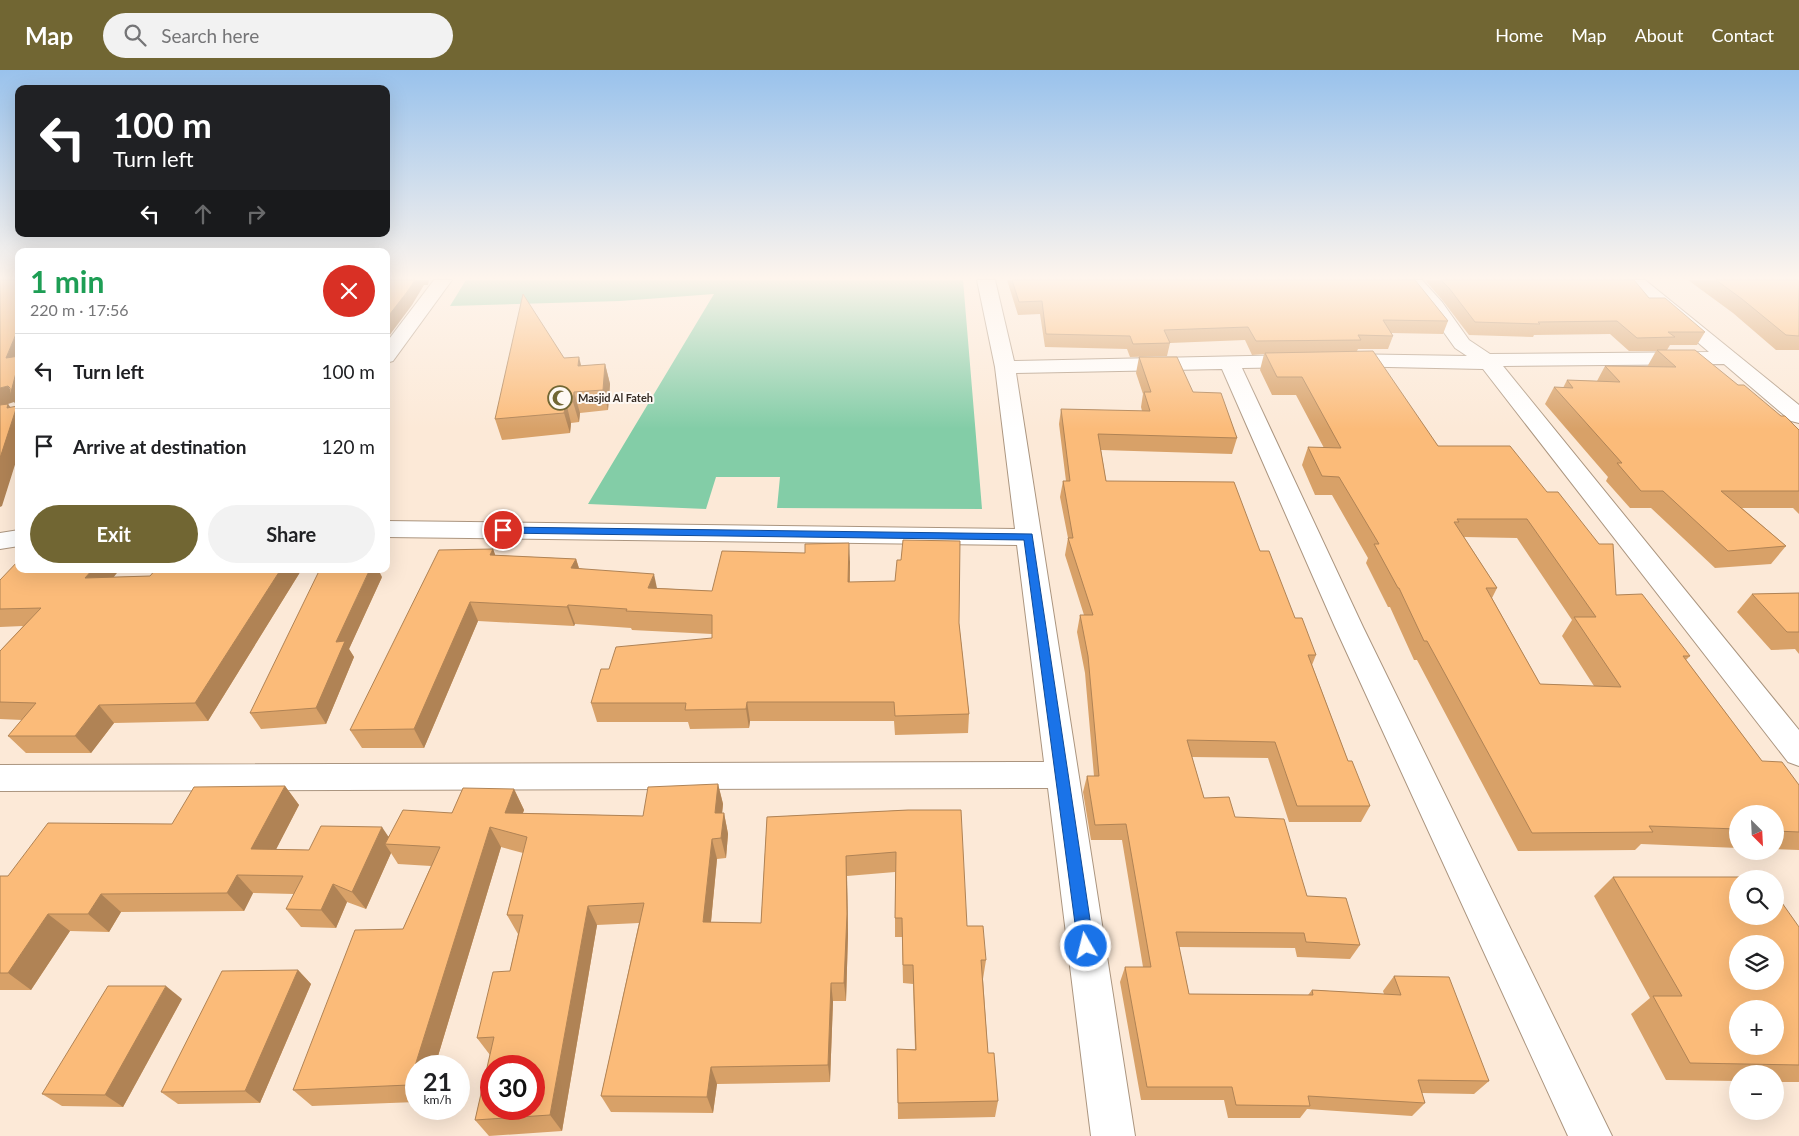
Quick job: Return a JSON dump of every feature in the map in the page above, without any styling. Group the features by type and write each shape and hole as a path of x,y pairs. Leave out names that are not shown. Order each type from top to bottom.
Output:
{"street":[{"path":"390,352 406,330"},
{"path":"997,330 1005,367 1113,1136"},
{"path":"1452,330 1462,344 1488,361 1799,753"},
{"path":"1695,330 1799,416"},
{"path":"1005,367 1384,360 1488,361 1729,358"},
{"path":"1229,362 1349,627 1590,1136"},
{"path":"390,529 1029,537"},
{"path":"0,541 15,539"},
{"path":"0,778 1062,775"}],"green space":[{"path":"693,330 967,330 982,509 777,508 780,477 716,477 706,509 588,504"}],"building":[{"path":"0,330 15,330 15,337 6,358 15,357 15,377 10,396 10,388 8,386 0,388"},
{"path":"515,330 546,330 564,358 579,357 578,366 605,364 603,390 574,392 573,402 566,402 564,413 495,419"},
{"path":"1045,330 1171,330 1164,330 1170,343 1133,344 1130,336 1046,334"},
{"path":"1250,330 1389,330 1393,336 1358,335 1361,340 1256,341"},
{"path":"1627,330 1702,330 1705,332 1668,332 1675,337 1637,338"},
{"path":"1780,330 1799,330 1799,336 1786,335"},
{"path":"1657,350 1695,350 1738,385 1744,385 1781,416 1785,416 1799,430 1799,491 1721,491 1786,546 1728,551 1663,491 1641,491 1617,463 1622,463 1554,387 1573,388 1567,380 1620,382 1605,366 1676,367"},
{"path":"1373,351 1438,446 1510,446 1547,492 1558,492 1599,544 1613,544 1616,595 1642,594 1690,656 1683,656 1762,761 1782,762 1799,785 1799,832 1784,831 1784,805 1729,805 1729,829 1649,826 1653,832 1532,833 1427,641 1424,641 1399,588 1374,544 1379,544 1339,477 1322,476 1308,447 1341,448 1302,377 1277,377 1265,353","holes":["1457,519 1527,519 1596,617 1574,617 1621,687 1540,684 1486,588 1497,588 1454,522 1459,522"]},
{"path":"1139,357 1177,357 1193,392 1221,393 1237,438 1098,434 1106,481 1234,482 1260,551 1269,551 1295,618 1302,618 1316,655 1308,655 1348,761 1352,761 1370,806 1297,806 1275,742 1187,740 1204,798 1229,797 1235,817 1284,819 1307,896 1346,898 1360,945 1306,942 1304,933 1176,932 1189,994 1313,995 1312,990 1401,995 1394,976 1449,977 1489,1081 1418,1080 1425,1103 1308,1096 1310,1106 1236,1105 1232,1087 1147,1087 1125,967 1151,967 1126,824 1095,825 1087,776 1099,776 1088,656 1080,615 1093,615 1068,538 1073,538 1063,481 1070,481 1061,409 1150,411 1144,392 1151,392"},
{"path":"8,404 7,408 15,406 15,412 0,458 0,405"},
{"path":"903,540 960,541 959,623 969,714 895,716 894,702 747,702 746,709 685,710 686,703 591,703 601,669 609,669 616,647 712,638 712,615 626,611 627,609 568,605 567,607 470,602 414,729 350,730 439,550 493,549 490,555 576,559 571,568 654,574 648,588 712,591 722,551 805,553 805,544 849,543 848,582 895,581 897,560 901,560"},
{"path":"15,564 15,573 89,573 85,578 150,576 153,573 278,573 195,703 99,705 75,736 8,736 36,703 0,702 0,651 41,608 0,609 0,580"},
{"path":"318,573 368,573 336,642 345,641 316,708 250,713"},
{"path":"1799,593 1799,632 1787,632 1752,594"},
{"path":"718,784 715,813 724,813 721,838 712,839 703,922 761,923 767,817 908,810 961,810 967,926 983,926 986,960 981,960 988,1053 994,1053 998,1101 898,1103 897,1049 916,1050 913,965 903,965 902,918 895,918 896,852 846,856 847,914 844,983 831,983 828,1065 711,1067 707,1097 601,1096 644,903 588,906 550,1115 545,1115 545,1055 490,1055 494,1037 477,1038 493,972 510,971 523,915 507,915 527,837 490,827 418,1055 405,1055 405,1085 293,1090 355,930 403,929 440,847 385,844 403,810 452,813 463,788 514,789 505,813 643,816 648,787"},
{"path":"285,786 251,849 309,850 321,826 382,827 352,892 333,884 321,910 286,909 303,876 237,875 227,893 101,894 88,914 48,914 8,973 0,973 0,876 8,876 48,823 172,824 194,787"},
{"path":"1613,877 1729,877 1729,925 1784,925 1784,906 1799,927 1799,1065 1690,1063 1653,996 1682,996"},
{"path":"298,970 245,1091 161,1092 222,971"},
{"path":"108,986 166,986 105,1095 42,1094"},
{"path":"480,1098 480,1120 475,1120"}],"place":[{"name":"Masjid Al Fateh","path":"560,398"}],"route":[{"path":"503,530 1029,537 1086,946"}]}
